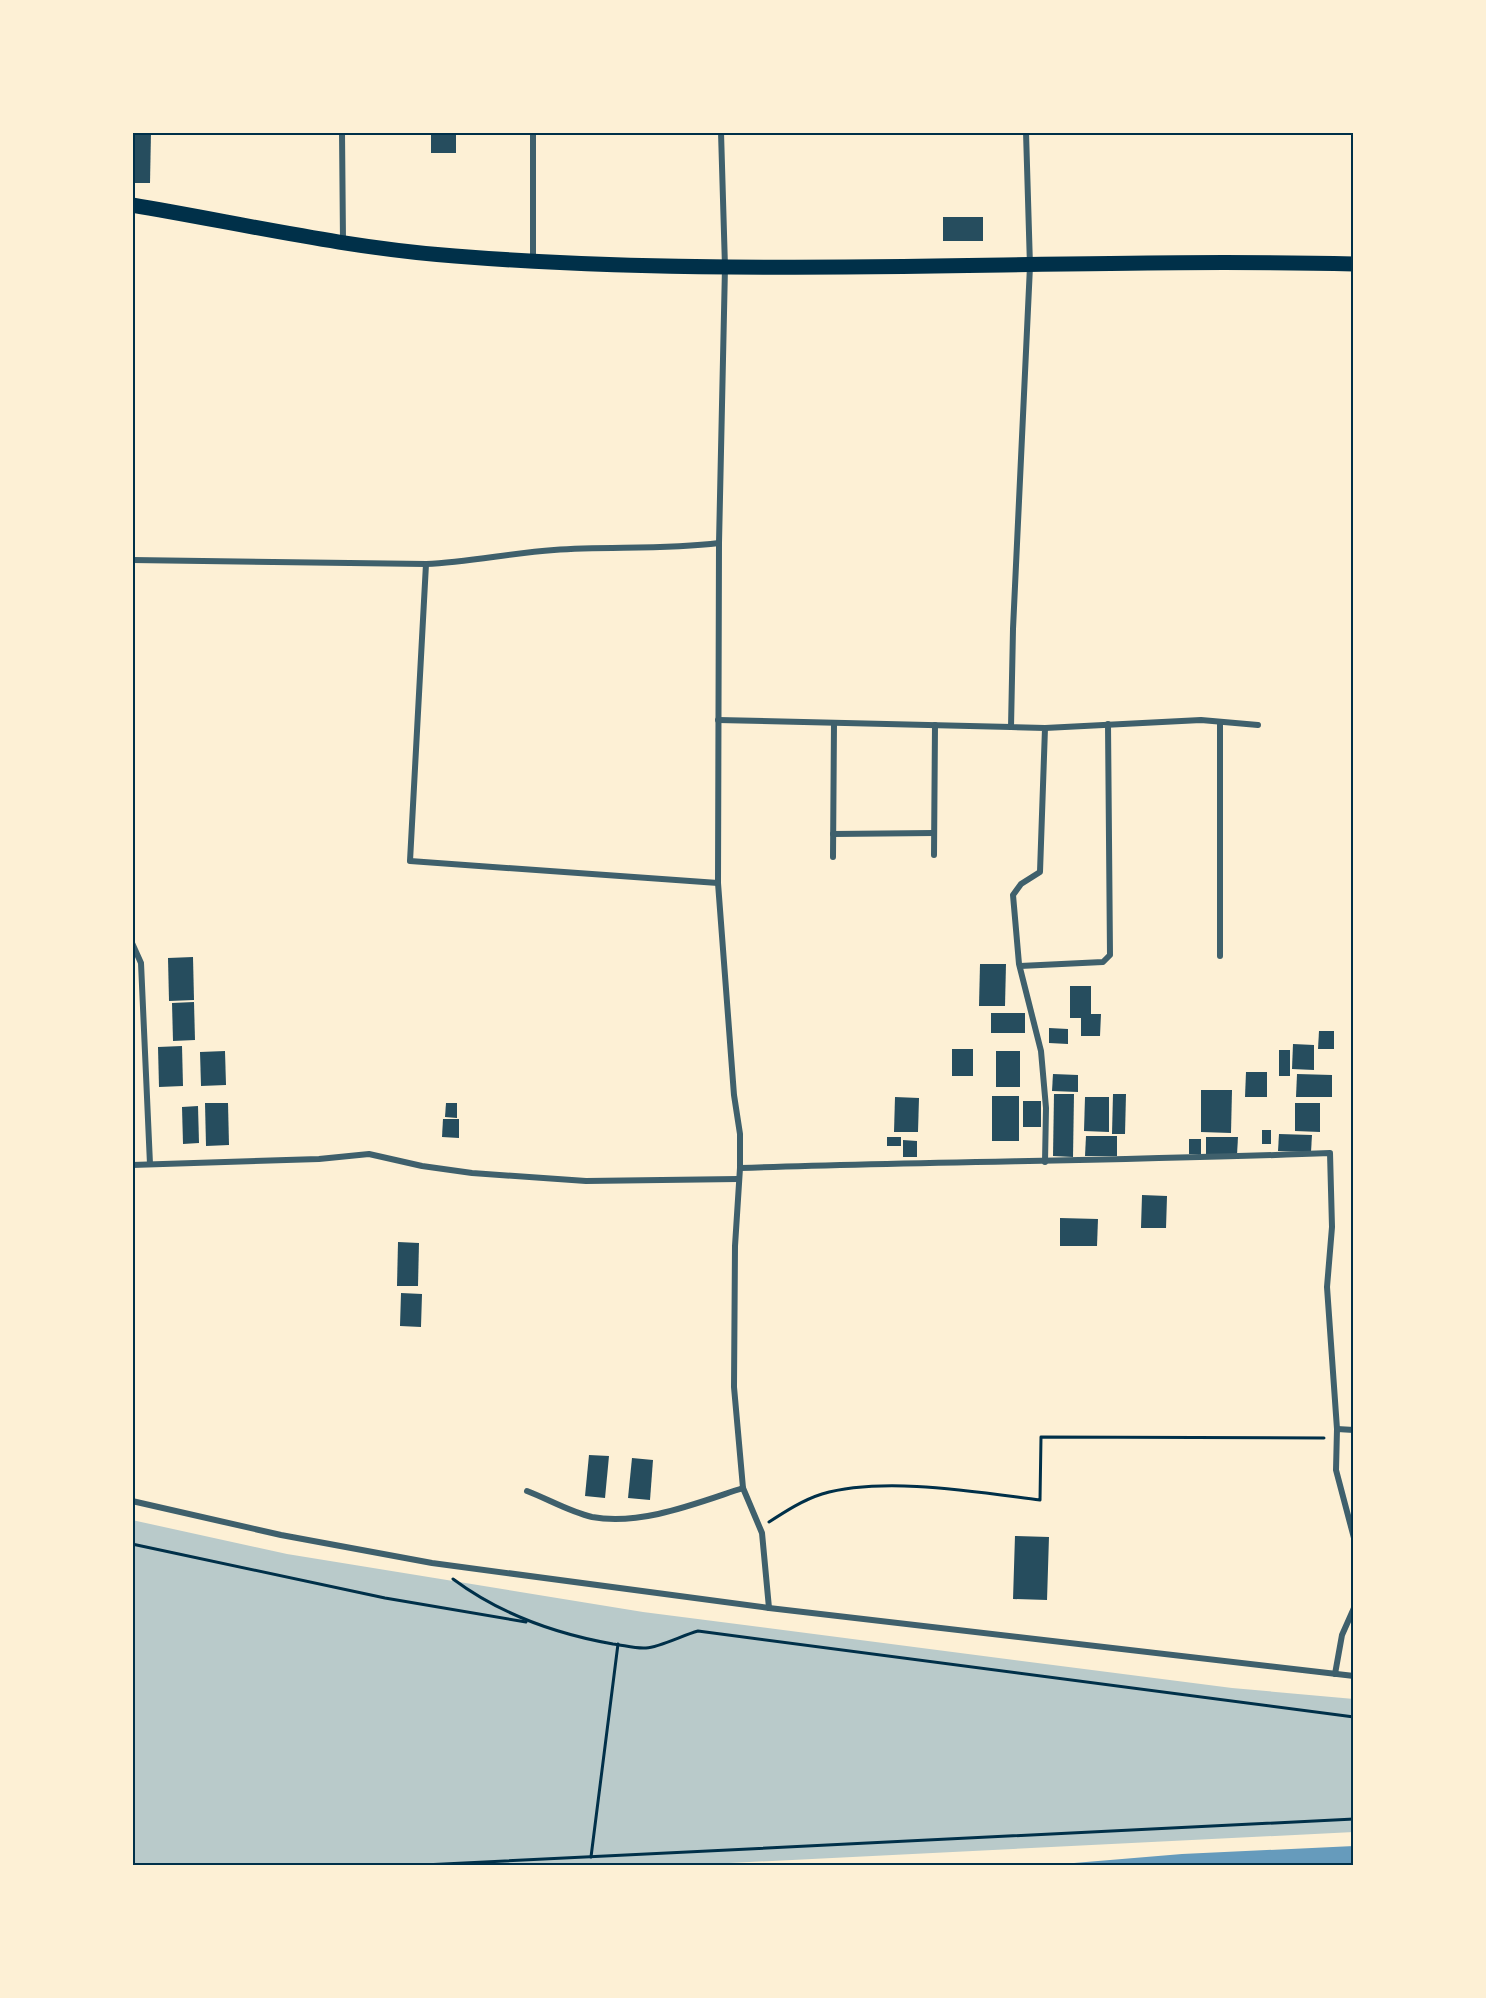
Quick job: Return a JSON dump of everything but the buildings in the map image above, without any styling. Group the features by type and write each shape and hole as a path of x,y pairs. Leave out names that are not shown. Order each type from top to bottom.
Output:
{"main road":[{"path":"132,205 410,252 533,261 725,267 1030,266 1221,261 1354,264"}],"street":[{"path":"342,132 343,241"},
{"path":"533,132 533,261"},
{"path":"721,132 725,267 719,543 718,883 740,1168 735,1246 734,1387 743,1488 760,1527 769,1608"},
{"path":"1011,727 1013,629 1030,266 1026,132"},
{"path":"132,560 462,563 555,550 679,548 719,543"},
{"path":"426,564 410,861 718,883"},
{"path":"718,720 1045,728 1201,720 1258,725"},
{"path":"1220,722 1220,956"},
{"path":"833,856 834,723"},
{"path":"1020,966 1103,962 1110,955 1108,724"},
{"path":"934,855 935,725"},
{"path":"1045,728 1040,872 1021,884 1013,895 1020,966 1041,1051 1046,1107 1045,1162"},
{"path":"833,834 934,833"},
{"path":"132,943 141,963 150,1164"},
{"path":"740,1168 890,1162 1045,1162 1330,1153 1332,1227 1327,1287 1337,1429 1336,1470 1354,1538"},
{"path":"132,1165 318,1159 369,1154 422,1166 472,1173 574,1180 738,1179"},
{"path":"1337,1429 1354,1430"},
{"path":"527,1491 591,1516 622,1519 699,1502 743,1488"},
{"path":"132,1501 281,1535 432,1563 769,1608 1354,1676"},
{"path":"1335,1674 1342,1635 1354,1608"}],"path":[{"path":"760,1527 802,1502 823,1494 863,1487 952,1488 1040,1500 1041,1437 1305,1439 1328,1438 1337,1429"},
{"path":"132,1544 385,1598 545,1625 575,1637 646,1648 698,1631 1354,1717"},
{"path":"432,1563 468,1590 528,1623"},
{"path":"591,1858 618,1644"},
{"path":"403,1866 1354,1819"}],"shaded area":[{"path":"132,1520 287,1554 643,1612 1232,1688 1354,1699 1354,1832 669,1866 132,1866"}],"water":[{"path":"1354,1846 1354,1866 1038,1866 1182,1854"}]}
